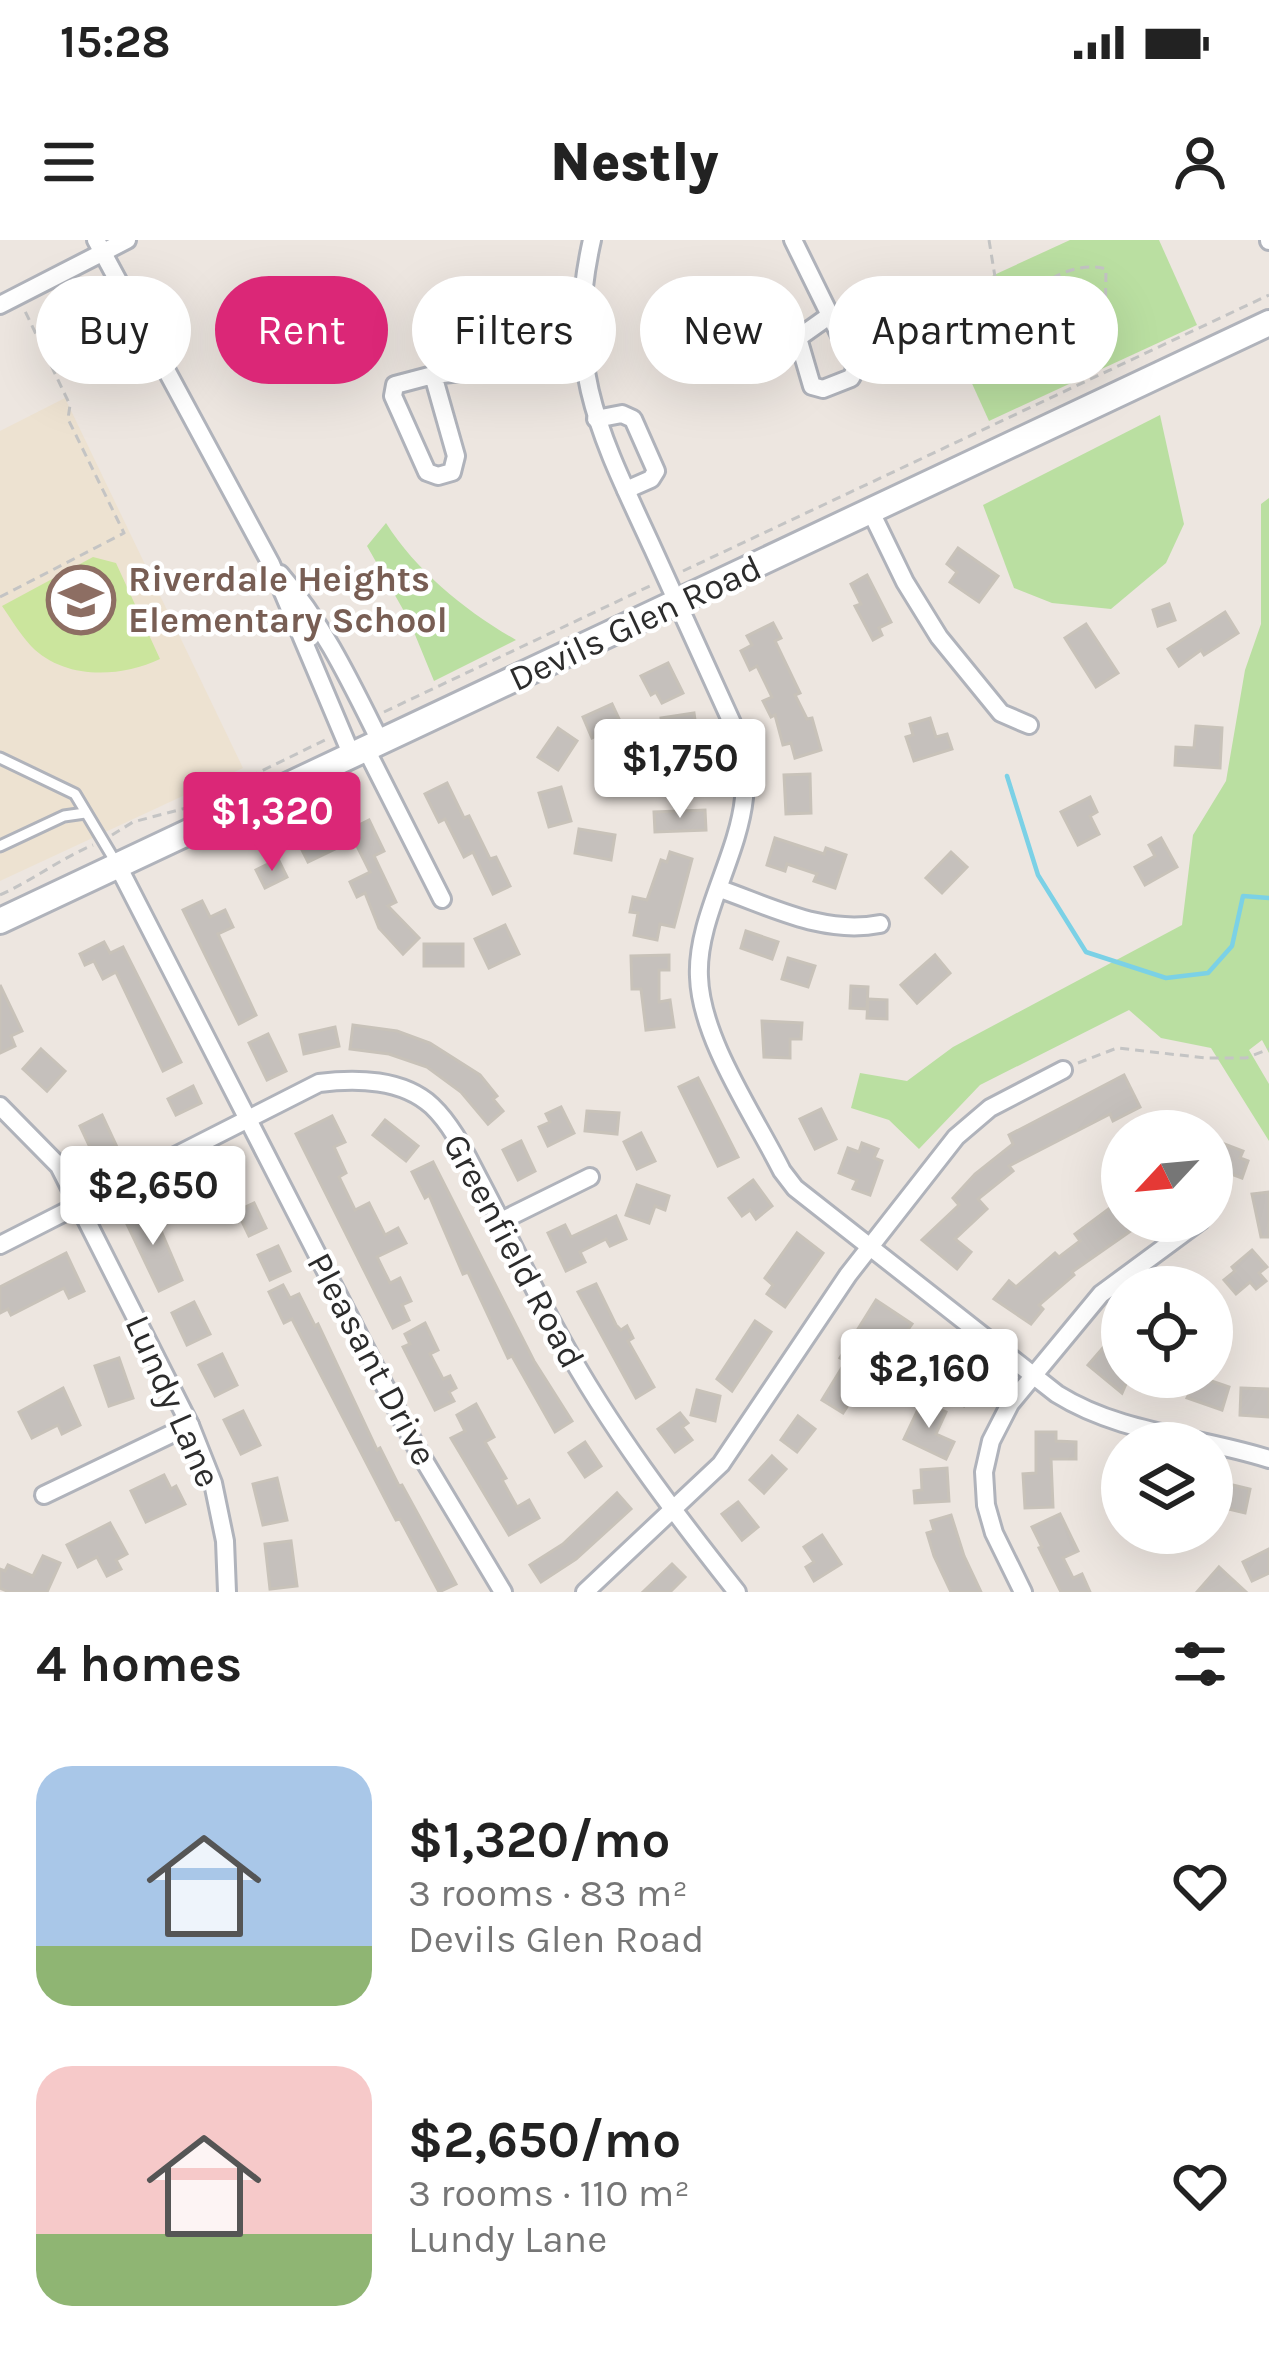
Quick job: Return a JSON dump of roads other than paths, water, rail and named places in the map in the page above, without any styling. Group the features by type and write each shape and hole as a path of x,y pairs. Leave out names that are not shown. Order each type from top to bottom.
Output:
{"main road":[{"name":"Devils Glen Road","path":"0,921 1269,323"}],"street":[{"path":"0,305 99,246 127,240"},
{"path":"584,276 592,240"},
{"path":"793,240 829,316"},
{"path":"99,246 271,564 342,730 367,749 442,899"},
{"path":"433,375 456,456 452,472 438,476 428,472 393,396 395,385 433,375"},
{"path":"589,384 596,419 733,725 744,797 698,974 712,1034 794,1188 1086,1412 1113,1424 1230,1446 1269,1459"},
{"path":"596,419 622,414 633,419 656,471 651,479 626,490"},
{"path":"871,512 939,637 1001,713 1029,725"},
{"path":"271,564 305,603 339,656 369,718 367,749"},
{"path":"615,782 743,772"},
{"name":"Pleasant Drive","path":"118,866 416,1447 503,1592"},
{"path":"720,889 815,923 854,929 880,923"},
{"path":"585,1592 721,1463 869,1247 956,1137 991,1108 1063,1070"},
{"name":"Greenfield Road","path":"0,1245 319,1083 385,1084 414,1094 431,1106 455,1136 585,1382 673,1511 736,1592"},
{"name":"Lundy Lane","path":"0,1106 59,1166 190,1425 213,1483 225,1541 227,1592"},
{"path":"501,1221 590,1177"},
{"path":"1023,1592 994,1533 986,1504 984,1472 991,1441 1010,1404 1101,1294 1172,1242"},
{"path":"44,1495 190,1425"}],"lane":[{"path":"0,758 75,794 118,866"},
{"path":"0,846 64,816 85,813"}],"waterway":[{"path":"1007,776 1038,875 1086,952 1166,978 1208,973 1232,946 1243,896 1269,898"}],"place":[{"name":"Riverdale Heights Elementary School","path":"81,600"}]}
